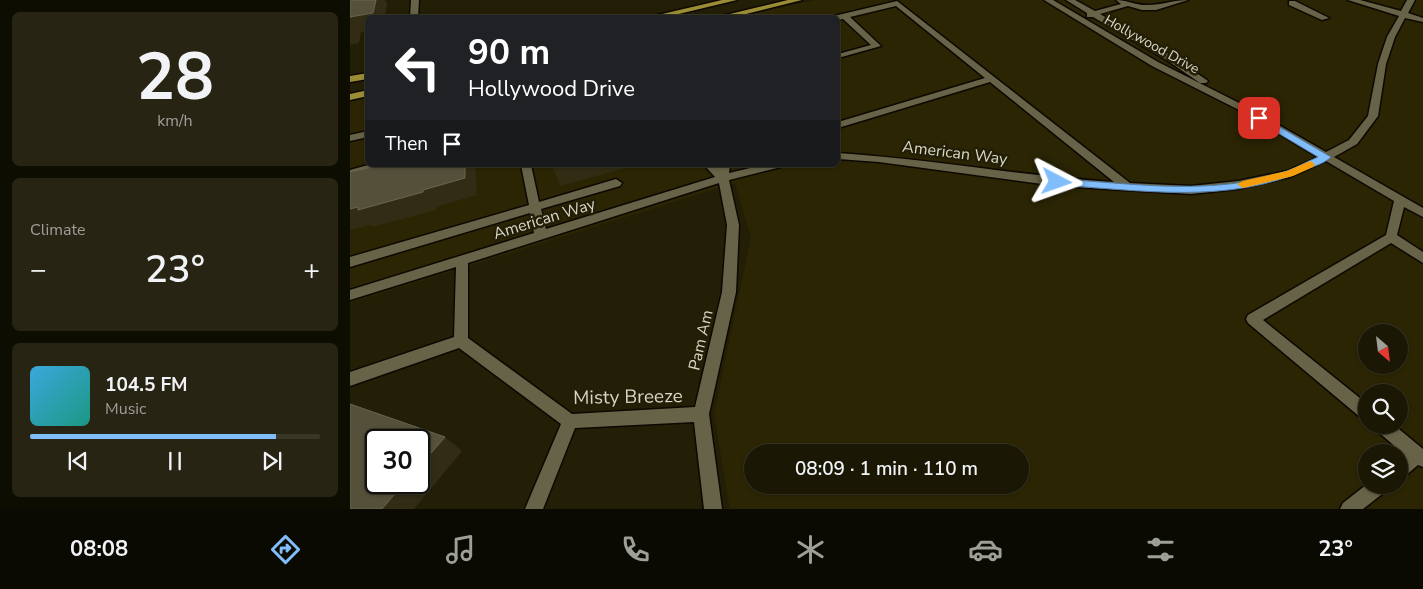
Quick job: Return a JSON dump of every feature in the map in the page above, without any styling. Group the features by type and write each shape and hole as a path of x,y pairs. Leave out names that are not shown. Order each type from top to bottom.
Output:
{"main road":[{"path":"661,15 733,0"},
{"path":"730,15 798,0"},
{"path":"350,80 365,77"},
{"path":"350,96 365,94"}],"street":[{"path":"414,15 415,0"},
{"name":"Hollywood Drive","path":"1048,0 1155,64 1244,109 1423,213"},
{"name":"Hollywood Drive","path":"1070,0 1171,59 1244,109"},
{"path":"1120,0 1147,9 1184,0"},
{"path":"1155,0 1166,5"},
{"path":"1288,2 1302,0"},
{"path":"1352,0 1423,20"},
{"name":"American Way","path":"840,156 879,159 1057,182 1128,188 1190,190 1238,185 1290,174 1353,142 1373,116 1382,64 1391,37 1411,0"},
{"path":"1288,2 1325,18"},
{"path":"840,17 897,3 1128,188"},
{"path":"1078,18 1128,4"},
{"path":"840,17 877,46 840,55"},
{"path":"840,124 991,79"},
{"path":"350,138 365,135"},
{"path":"350,173 373,167"},
{"path":"526,167 541,236"},
{"name":"American Way","path":"350,295 541,236 724,172 762,167"},
{"name":"Pam Am","path":"713,509 701,414 729,292 732,225 724,172"},
{"path":"350,262 616,183"},
{"path":"1358,405 1253,318 1390,238 1400,199"},
{"path":"1390,238 1423,258"},
{"path":"350,379 462,341 462,260"},
{"name":"Misty Breeze","path":"462,341 570,421 701,414"},
{"path":"534,509 570,421"},
{"path":"1393,434 1420,457 1408,464"},
{"path":"1350,509 1369,494"}],"shaded area":[{"path":"816,0 1423,0 1423,509 730,509 714,414 751,238 735,183 350,303 350,102 365,98 365,167 840,167 840,15 745,15"}],"building":[{"path":"350,0 376,0 373,13 350,17"},
{"path":"373,167 465,167 465,178 358,210 358,207 350,209 350,172"},
{"path":"350,404 422,429 365,429 365,494 395,494 382,509 350,509"},
{"path":"430,432 445,437 430,454"}],"slow traffic":[{"path":"1243,184 1290,174 1310,164"}],"route":[{"path":"1057,182 1128,188 1190,190 1238,185 1290,174 1326,157 1259,118"}]}
